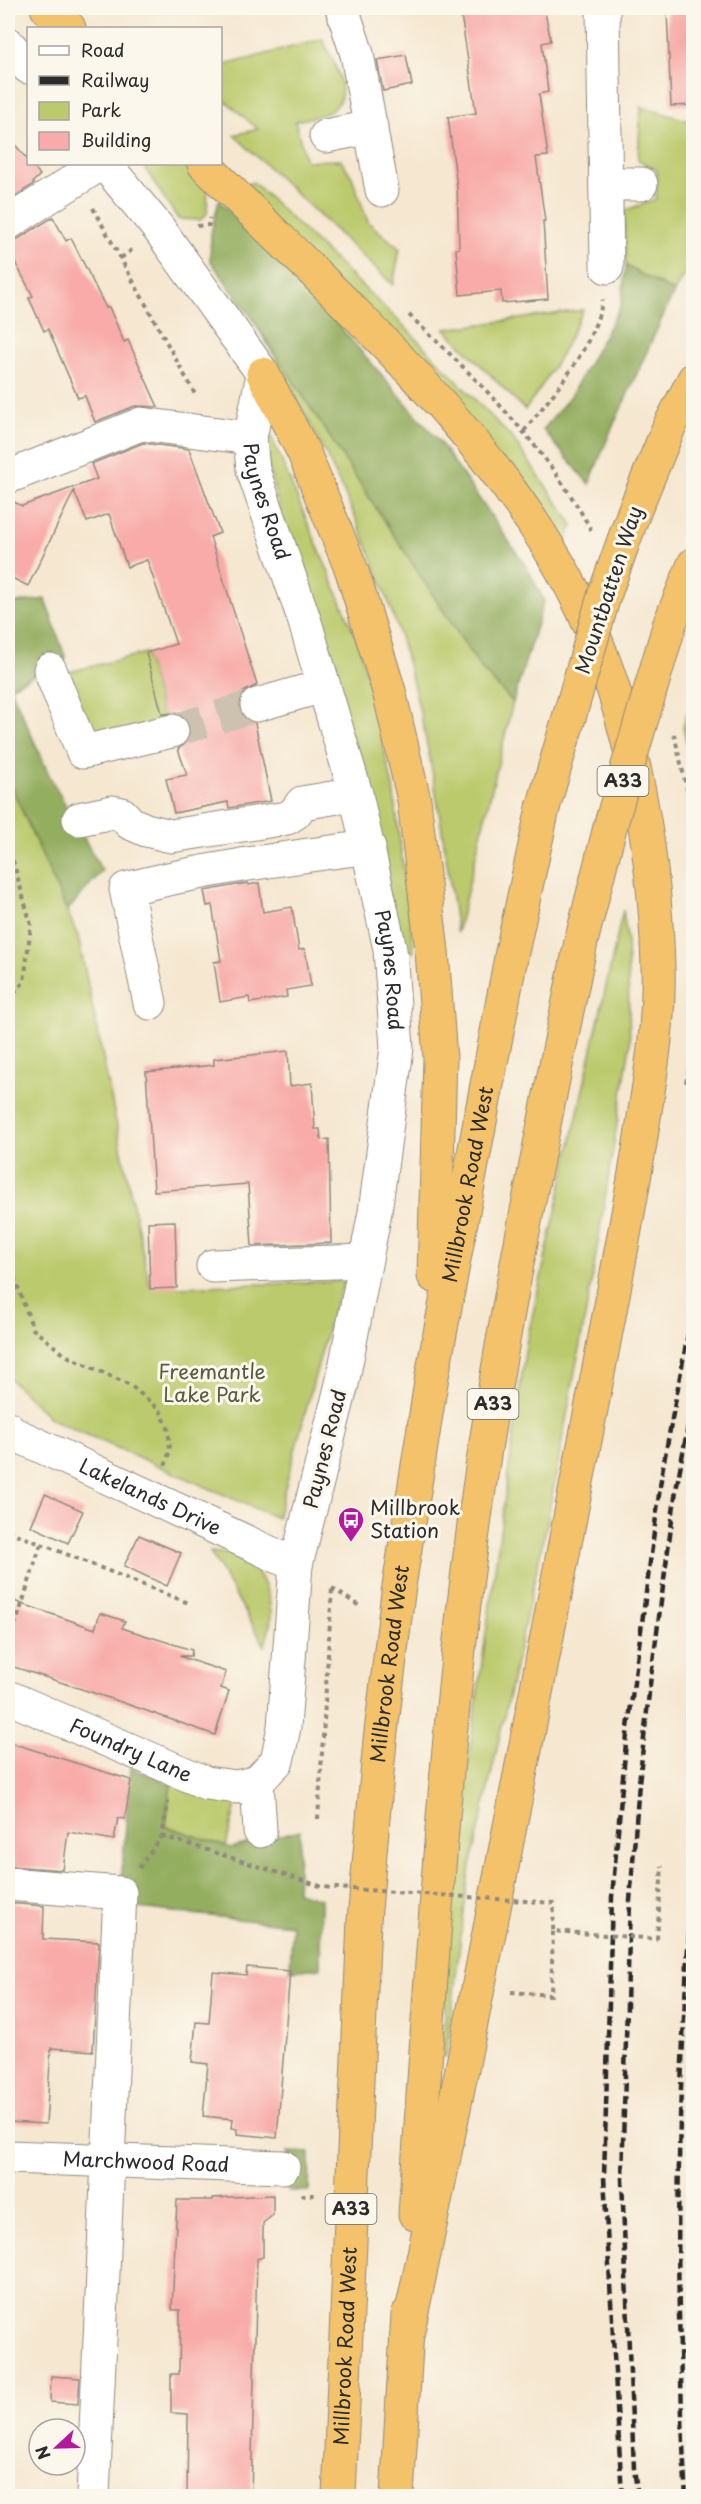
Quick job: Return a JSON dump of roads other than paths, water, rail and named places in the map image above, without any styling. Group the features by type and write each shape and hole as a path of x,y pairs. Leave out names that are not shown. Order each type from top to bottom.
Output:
{"highway":[{"path":"48,8 68,27"},
{"path":"205,165 405,363 465,432 513,495 553,555 575,593 599,651 620,714 633,763 648,852 653,903 658,968 657,1036 627,1221 462,2077 407,2335"},
{"path":"263,374 304,453 352,571 389,691 414,800 432,951 440,1058 432,1376"},
{"name":"Mountbatten Way","path":"543,808 604,596 634,512 669,427 693,379"},
{"name":"A33","path":"397,2496 434,1936 461,1629 481,1475 518,1253 581,942 614,815 670,623 693,564"},
{"name":"Millbrook Road West","path":"339,2496 364,1921 370,1836 394,1627 432,1376 512,952 543,808"}],"street":[{"path":"342,8 357,54 382,190"},
{"path":"603,8 607,267"},
{"path":"8,44 27,66"},
{"path":"326,136 370,127"},
{"path":"8,223 94,168 159,229 263,374"},
{"path":"606,184 641,184"},
{"name":"Paynes Road","path":"257,1782 277,1761 284,1727 296,1565 342,1384 375,1212 397,1048 390,949 356,794 304,619 253,470 250,438 263,374"},
{"path":"8,477 141,424 250,438"},
{"path":"50,670 83,752 172,731"},
{"path":"257,705 323,686"},
{"path":"79,819 114,812 146,830 171,836 287,818 295,813 302,803 356,794"},
{"path":"150,1003 126,889 173,877 280,858 369,847"},
{"path":"213,1266 366,1261"},
{"name":"Lakelands Drive","path":"8,1428 10,1432 296,1565"},
{"name":"Foundry Lane","path":"8,1697 206,1783 237,1787 257,1782"},
{"path":"257,1782 260,1831"},
{"path":"8,1884 120,1893 106,2160 93,2496"},
{"name":"Marchwood Road","path":"8,2157 283,2167"}],"tunnel":[{"path":"172,731 257,705"}],"railway":[{"path":"622,2496 604,2177 612,1897 626,1743 662,1472 694,1302"},
{"path":"638,2496 634,2469 622,2179 630,1901 639,1783 650,1684 676,1490 694,1394"},
{"path":"686,2496 678,2249 682,2055 694,1861"}],"place":[{"name":"Millbrook Station","path":"351,1543"}],"park label":[{"name":"Freemantle Lake Park","path":"212,1384"}]}
